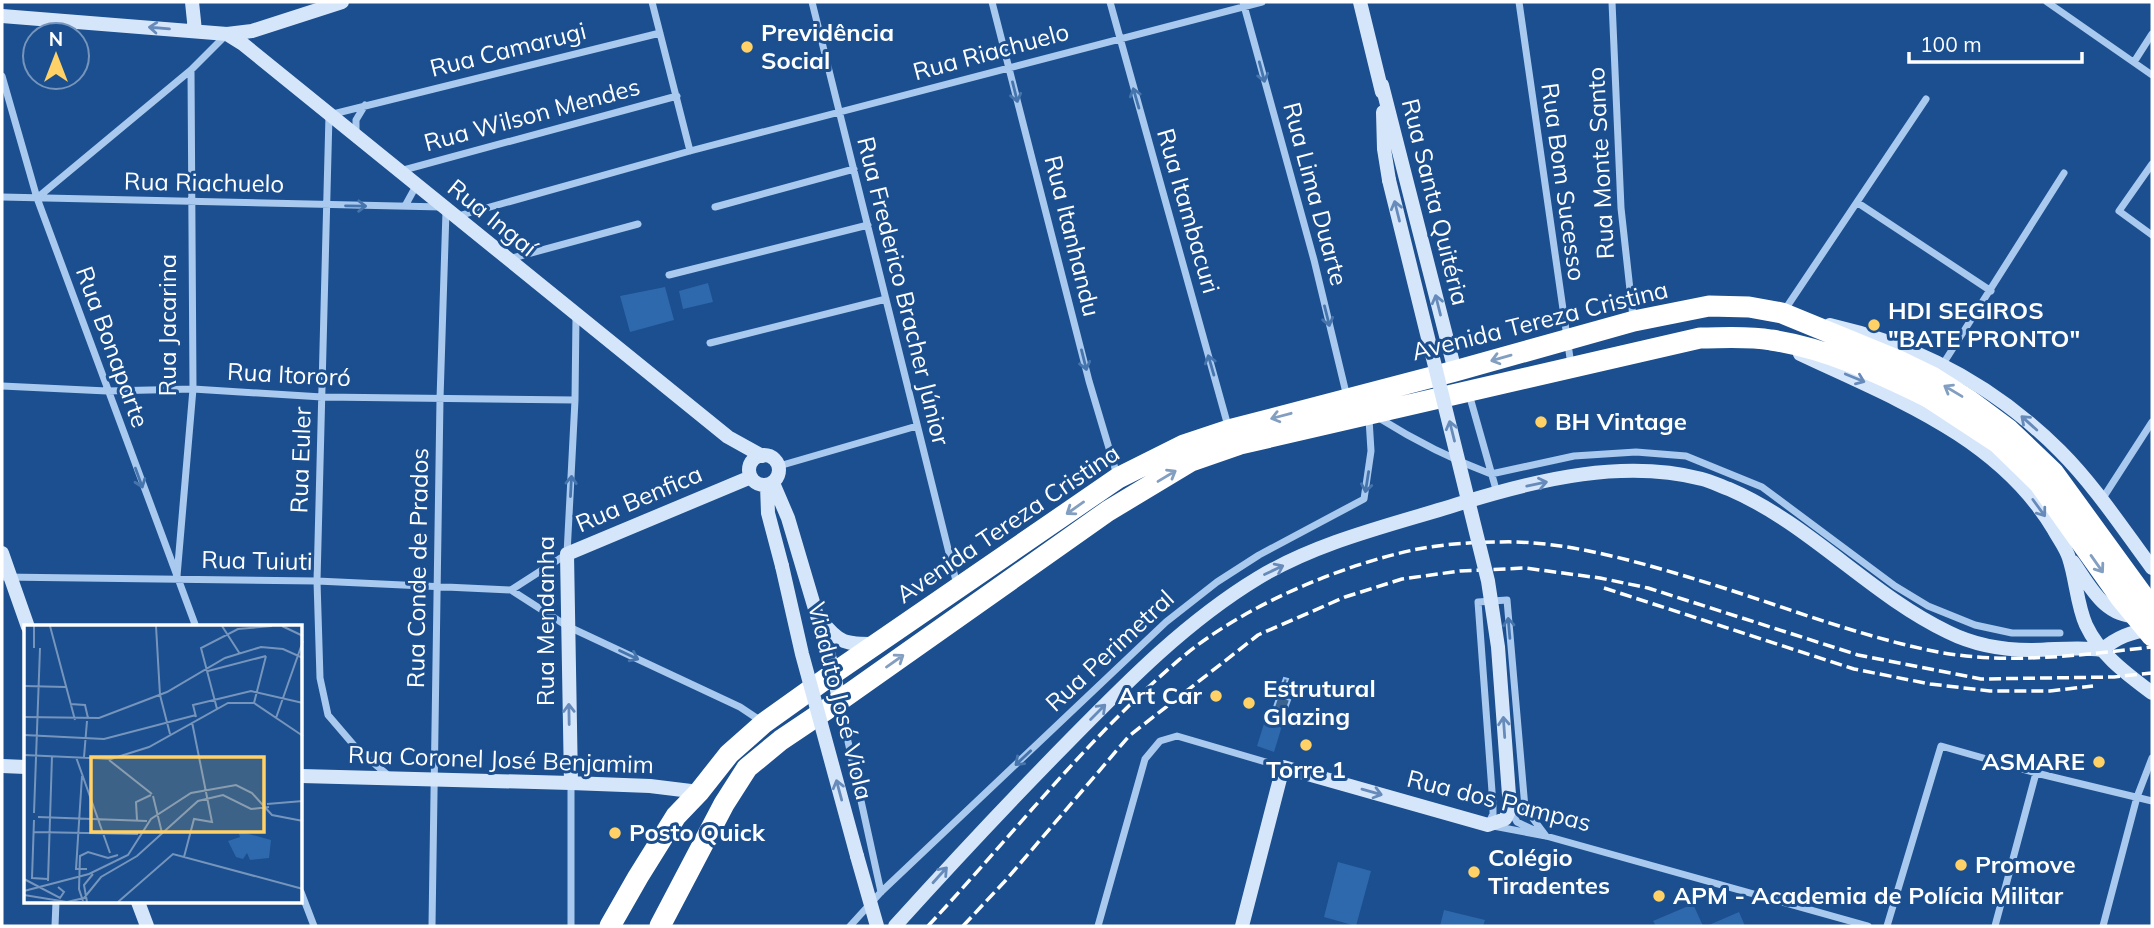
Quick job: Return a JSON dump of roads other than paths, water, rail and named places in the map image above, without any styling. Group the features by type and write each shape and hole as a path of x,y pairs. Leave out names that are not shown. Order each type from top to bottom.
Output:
{"highway":[{"name":"Avenida Tereza Cristina","path":"610,926 676,816 729,754 764,723 1118,478 1184,445 1229,430 1633,321 1709,306 1749,307 1782,313 1899,361 1970,401 2009,430 2053,472 2152,608"},
{"name":"Avenida Tereza Cristina","path":"660,926 724,804 747,768 781,740 1108,511 1191,461 1240,444 1700,338 1770,340 1802,346 1841,359 1928,397 1998,443 2039,483 2120,597 2152,636"}],"street":[{"path":"192,2 195,31"},
{"path":"2,16 227,34 252,31 342,2"},
{"path":"448,212 690,151 652,2"},
{"name":"Rua Frederico Bracher Júnior","path":"812,2 958,590"},
{"name":"Rua Itanhandu","path":"992,2 1089,381 1118,478"},
{"name":"Rua Itambacuri","path":"1110,2 1229,430"},
{"name":"Rua Riachuelo","path":"690,151 1243,4 1262,2"},
{"name":"Rua Santa Quitéria","path":"1360,2 1455,371"},
{"name":"Rua Bom Sucesso","path":"1519,2 1571,366"},
{"name":"Rua Monte Santo","path":"1612,2 1621,208 1633,321"},
{"path":"2047,2 2152,75"},
{"name":"Rua Lima Duarte","path":"1243,4 1314,260 1347,398"},
{"name":"Rua Camarugi","path":"329,115 660,33"},
{"path":"37,198 191,70 227,34"},
{"name":"Rua Ingaí","path":"227,34 243,44 448,212 515,258 576,315 728,437 762,456"},
{"path":"2134,62 2152,34"},
{"name":"Rua Jacarina","path":"177,579 193,389 191,70"},
{"name":"Rua Bonaparte","path":"2,76 37,198 195,625"},
{"name":"Rua Santa Quitéria","path":"1382,85 1384,149 1389,180 1488,581 1498,647 1509,802"},
{"name":"Rua Wilson Mendes","path":"399,172 677,96"},
{"path":"1782,313 1926,99"},
{"path":"358,137 356,120 366,105"},
{"name":"Rua Euler","path":"329,115 317,581 320,678 328,715 358,750 392,778"},
{"path":"2152,164 2119,211 2152,235"},
{"path":"715,207 854,169"},
{"path":"1943,364 2064,173"},
{"path":"405,206 416,186"},
{"name":"Rua Riachuelo","path":"2,197 405,206 448,212"},
{"path":"1858,203 1990,290"},
{"name":"Rua Conde de Prados","path":"432,926 440,399 448,212"},
{"path":"515,258 638,224"},
{"path":"669,275 868,225"},
{"path":"710,343 886,299"},
{"name":"Avenida Tereza Cristina","path":"1782,313 1866,333 1943,364 1980,386 2018,414 2061,452 2152,568"},
{"name":"Rua Mendanha","path":"571,926 567,554 575,400 576,315"},
{"name":"Avenida Tereza Cristina","path":"1770,340 1920,410 2009,471 2045,517 2068,555 2086,624 2102,650 2152,693"},
{"name":"Rua Itororó","path":"2,386 107,391 193,389 322,397 575,400"},
{"path":"1468,390 1497,493"},
{"path":"1370,414 1463,464 1491,474 1574,456 1636,452 1686,456 1762,487 1895,586 1927,606 1975,625 2012,633 2060,633"},
{"name":"Rua Perimetral","path":"849,926 876,897 1166,622 1217,582 1249,562 1363,499 1371,451 1370,414"},
{"path":"2101,501 2152,422"},
{"path":"779,466 917,426"},
{"name":"Rua Ingaí","path":"728,437 751,472"},
{"path":"762,456 772,458 779,466 778,475 770,484 759,484 751,472 753,461 762,456"},
{"path":"895,926 972,840 1094,716 1204,614 1261,576 1325,545 1497,493 1576,475 1636,469 1704,479 1747,497 1783,517 1863,579 1951,634 1992,647 2102,650 2115,639 2133,631 2152,628"},
{"name":"Rua Benfica","path":"511,590 567,554 751,472"},
{"path":"770,484 785,509 834,673 876,897"},
{"name":"Viaduto José Viola","path":"770,484 768,513 802,654 857,856 876,897 877,926"},
{"path":"2124,531 2152,553"},
{"path":"2,553 6,577 27,625"},
{"path":"2068,555 2109,609 2131,617 2152,614"},
{"name":"Rua Tuiuti","path":"6,577 317,581 511,590"},
{"path":"511,590 567,626 740,707 764,723"},
{"path":"1488,825 1493,814 1493,805 1478,602 1507,600 1525,808 1546,836"},
{"path":"816,614 840,641 849,644 876,644"},
{"name":"Rua dos Pampas","path":"1098,926 1146,759 1160,741 1177,736 1488,825 1546,836 1868,926"},
{"path":"1887,926 1941,746 2036,773 2152,801"},
{"path":"2103,926 2137,797 2152,758"},
{"path":"2,766 24,767"},
{"path":"1242,926 1283,767"},
{"path":"1994,926 2036,773"},
{"name":"Rua Coronel José Benjamim","path":"303,776 650,786 699,792"},
{"path":"1488,825 1505,819 1509,802"},
{"path":"1509,802 1517,822 1546,836"},
{"path":"303,897 314,926"},
{"path":"55,926 56,904"},
{"path":"139,904 147,926"}],"railway":[{"path":"928,926 1081,755 1180,659 1232,622 1293,590 1356,566 1418,549 1501,542 1575,548 1675,573 1847,629 1907,645 1965,656 2045,657 2152,647"},
{"path":"963,926 1006,880 1129,736 1258,635 1345,597 1402,579 1460,571 1525,568 1600,578 1648,588 1858,655 1981,679 2114,677 2152,673"},
{"path":"1604,588 1854,669 1930,684 1990,691 2050,691 2093,686"}],"place":[{"name":"Previdência Social","path":"747,47"},
{"name":"HDI SEGIROS \"BATE PRONTO\"","path":"1874,325"},
{"name":"BH Vintage","path":"1541,422"},
{"name":"Art Car","path":"1216,696"},
{"name":"Estrutural Glazing","path":"1249,703"},
{"name":"Torre 1","path":"1306,745"},
{"name":"ASMARE","path":"2099,762"},
{"name":"Posto Quick","path":"615,833"},
{"name":"Promove","path":"1961,865"},
{"name":"Colégio Tiradentes","path":"1474,872"},
{"name":"APM - Academia de Polícia Militar","path":"1659,896"}]}
